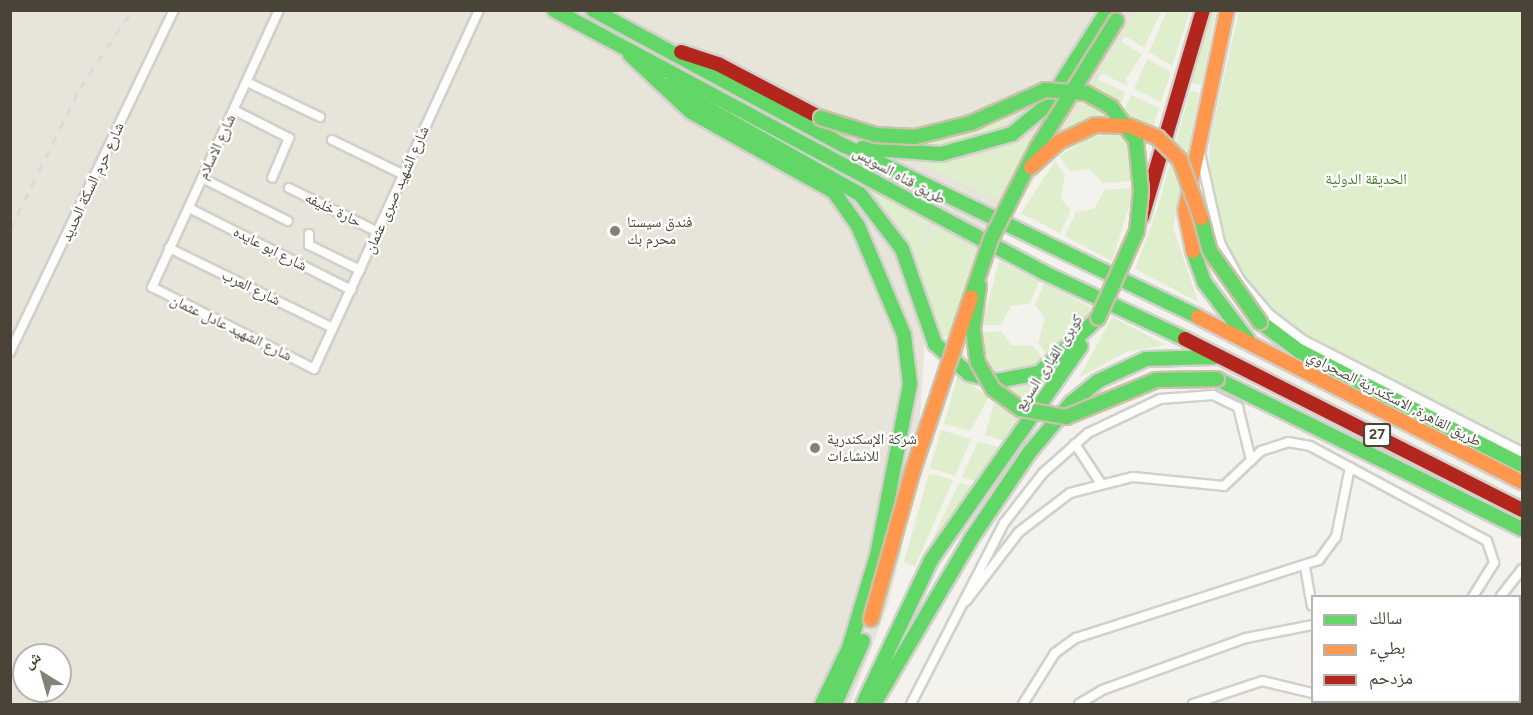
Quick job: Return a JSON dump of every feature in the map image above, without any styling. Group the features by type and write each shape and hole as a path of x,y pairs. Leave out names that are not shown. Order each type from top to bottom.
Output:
{"highway":[{"name":"طريق قناه السويس","path":"554,10 1046,273 1232,361"},
{"name":"طريق قناه السويس","path":"593,10 845,146 1251,345"},
{"path":"845,146 941,154 1012,134 1047,105 1108,10"},
{"path":"835,705 871,619 978,271 1021,176 1122,10"},
{"name":"كوبرى القبارى السريع","path":"863,705 907,608 948,534 1048,400 1098,318 1137,231 1203,10"},
{"path":"1227,10 1185,211 1188,238 1204,282 1251,345"},
{"path":"624,48 649,76 691,112 834,192 858,226 904,335 910,384 877,555 849,648 822,705"},
{"path":"663,49 718,64 821,118 876,135 915,137 971,123 1045,90 1086,93 1121,116 1136,140 1141,178 1137,231"},
{"path":"649,76 846,183 884,219 908,265 932,337 969,374 998,381 1039,373 1098,318"},
{"path":"1021,176 1059,142 1095,125 1129,126 1158,138 1180,160 1210,250 1252,312 1299,351 1522,465"},
{"path":"978,271 973,329 978,363 993,388 1021,410 1054,417 1077,414 1141,384 1186,376 1237,385 1522,529"},
{"name":"طريق القاهرة, الاسكندرية الصحراوي","path":"1251,345 1522,482"},
{"path":"874,705 971,539 1029,453 1071,404 1098,381 1146,359 1197,355 1232,361"},
{"name":"27","path":"1232,361 1522,510"}],"street":[{"name":"شارع حرم السكة الحديد","path":"10,352 174,10"},
{"name":"شارع الاسلام","path":"152,282 189,208 279,10"},
{"name":"شارع الشهيد صبرى عثمان","path":"314,369 479,10"},
{"path":"247,82 320,117"},
{"path":"234,110 289,138 272,178"},
{"path":"1199,136 1207,203 1220,243 1240,280 1269,314 1303,340 1522,452"},
{"path":"332,140 404,175"},
{"path":"202,178 288,221"},
{"name":"حارة خليفه","path":"289,188 378,232"},
{"name":"شارع ابو عايده","path":"189,208 351,290"},
{"path":"309,234 309,245 360,270"},
{"name":"شارع العرب","path":"169,248 333,328"},
{"name":"شارع الشهيد عادل عثمان","path":"152,282 155,290 314,369"},
{"path":"911,705 1004,523 1075,444 1132,409 1200,393 1235,403 1251,460"},
{"path":"966,601 1030,521 1070,494 1100,482 1150,477 1216,487 1238,478 1251,460 1274,445 1296,442 1350,467 1487,541 1494,563 1474,595"},
{"path":"1075,444 1100,482"},
{"path":"1023,705 1055,653 1076,638 1305,567 1333,543 1350,467"},
{"path":"1305,567 1311,600"},
{"path":"1502,595 1522,569"},
{"path":"1079,705 1102,690 1246,638 1311,625"},
{"path":"1193,705 1262,681 1311,693"}],"shaded area":[{"path":"10,11 1141,11 1011,216 954,338 947,328 926,323 917,462 901,553 888,605 850,704 11,704"}],"green space":[{"path":"1137,11 1161,11 1144,48 1122,34"},
{"path":"1167,11 1190,11 1172,66 1149,52"},
{"path":"1211,11 1216,11 1201,85 1191,83"},
{"name":"الحديقة الدولية","path":"1239,11 1522,11 1522,447 1302,334 1253,294 1223,245 1209,178 1210,139"},
{"path":"1118,40 1142,54 1126,79 1128,86 1099,72"},
{"path":"1147,59 1171,72 1161,102 1134,89"},
{"path":"1094,78 1125,92 1121,103 1090,85"},
{"path":"1190,91 1199,93 1173,227 1198,302 1135,269 1158,207"},
{"path":"1131,95 1159,108 1153,127 1135,121 1125,109"},
{"path":"1043,98 983,137 940,146 902,143 974,129"},
{"path":"1084,99 1115,118 1058,139"},
{"path":"1126,135 1135,181 1103,183 1090,169 1070,171 1059,156 1092,136"},
{"path":"1033,136 997,199 918,163 976,157"},
{"path":"1055,161 1065,175 1061,199 1071,210 1060,233 1021,213"},
{"path":"868,186 930,223 916,258 898,224"},
{"path":"1135,188 1112,261 1065,236 1076,212 1095,208 1104,190"},
{"path":"933,226 979,250 950,335 942,338 917,261"},
{"path":"999,261 1039,281 1030,303 1011,306 1001,325 982,325"},
{"path":"1044,283 1092,308 1074,336 1038,366 990,371 982,333 1001,331 1011,345 1033,346 1042,357 1047,354 1038,343 1045,318 1035,305"},
{"path":"1112,317 1166,345 1126,352 1079,378"},
{"path":"1053,374 1029,407 1004,389 1030,384"},
{"path":"958,375 989,397 970,431 944,424"},
{"path":"994,403 1025,422 1009,442 985,435"},
{"path":"941,430 971,439 955,476 930,468"},
{"path":"978,441 1004,449 979,482 962,477"},
{"path":"929,473 953,480 915,566 904,562"},
{"path":"959,483 975,487 909,594 907,593"}],"railway":[{"path":"10,229 80,88 132,10"}],"traffic: fast":[{"path":"554,10 1045,273 1185,339"},
{"path":"593,10 845,146 1198,317"},
{"path":"862,148 941,154 1012,134 1047,105 1108,10"},
{"path":"971,298 991,239 1037,148 1116,21"},
{"path":"630,55 691,112 834,192 858,226 904,335 910,384 877,555 849,648 822,704"},
{"path":"668,86 860,194 902,249 935,344 969,374 997,381 1039,373 1098,318"},
{"path":"821,118 876,135 915,137 971,123 1045,90 1086,93 1111,107 1136,140 1141,191 1137,231 1098,318"},
{"path":"1201,218 1210,251 1260,322"},
{"path":"1193,251 1204,282 1248,340"},
{"path":"979,286 973,329 978,363 993,389 1021,409 1066,417 1156,380 1217,379"},
{"path":"1260,322 1299,351 1522,465"},
{"path":"863,704 931,560 1081,346"},
{"path":"874,704 971,539 1029,453 1071,403 1098,381 1146,359 1215,357"},
{"path":"1217,379 1522,529"},
{"path":"835,704 863,641"}],"traffic: slow":[{"path":"1193,251 1185,211 1227,10"},
{"path":"1031,167 1059,142 1095,125 1129,126 1158,138 1180,160 1201,218"},
{"path":"871,619 913,470 971,298"},
{"path":"1198,317 1522,482"}],"traffic: jam":[{"path":"1142,217 1203,10"},
{"path":"681,52 718,64 821,118"},
{"path":"1185,339 1522,510"}],"place":[{"name":"فندق سيستا محرم بك","path":"615,231"},
{"name":"شركة الإسكندرية للانشاءات","path":"815,448"}]}
